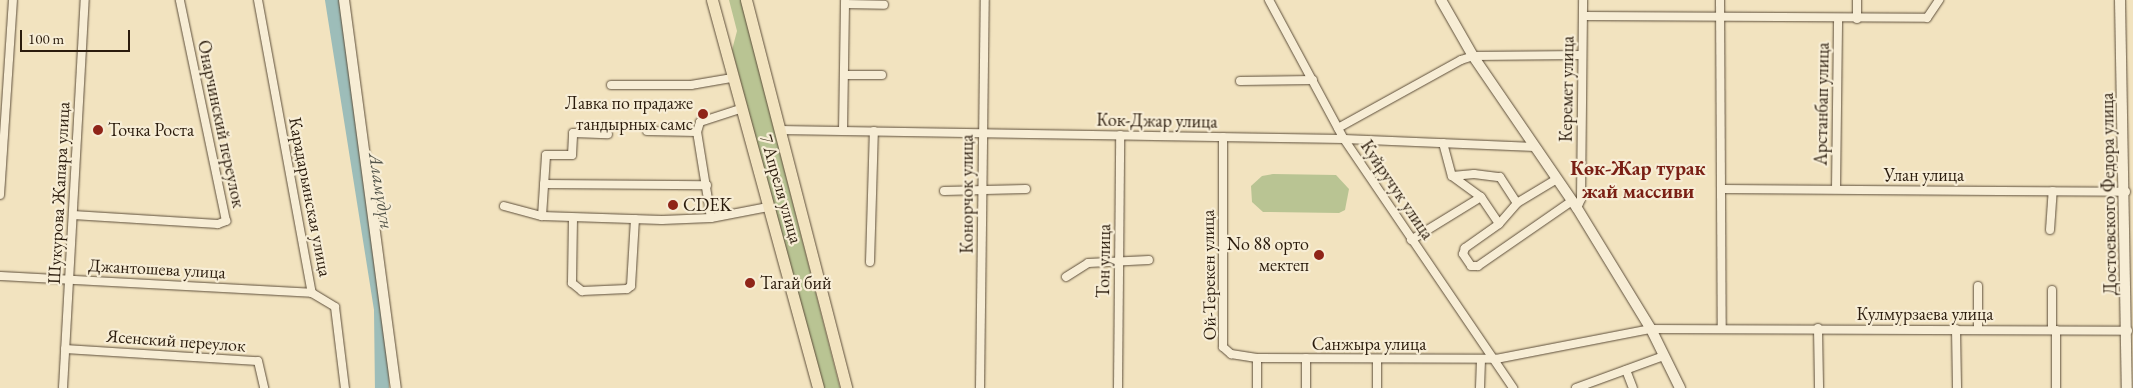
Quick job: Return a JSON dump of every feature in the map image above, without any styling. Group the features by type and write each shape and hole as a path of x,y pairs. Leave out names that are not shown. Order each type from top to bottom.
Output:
{"main road":[{"name":"7 Апреля улица","path":"712,0 740,109 818,388"},
{"name":"7 Апреля улица","path":"746,0 846,388"}],"street":[{"path":"0,195 13,0"},
{"name":"Шукурова Жапара улица","path":"63,388 84,0"},
{"name":"Онарчинский переулок","path":"73,215 218,224 226,221 180,0"},
{"name":"Карадарьинская улица","path":"258,0 312,293 335,307 345,388"},
{"path":"344,0 396,388"},
{"name":"Конорчок улица","path":"980,388 985,0"},
{"name":"Куйручук улица","path":"1269,0 1344,139 1412,240 1496,358 1513,388"},
{"path":"1441,0 1473,56 1575,205 1651,329 1680,388"},
{"name":"Керемет улица","path":"1575,205 1580,199 1583,0"},
{"path":"1720,0 1722,328"},
{"path":"1856,19 1857,0"},
{"name":"Арстанбап улица","path":"1583,16 1927,18 1939,0"},
{"name":"Достоевского Федора улица","path":"2120,0 2126,192 2127,388"},
{"path":"843,131 845,2 884,5"},
{"name":"Арстанбап улица","path":"1836,190 1838,18"},
{"path":"1338,128 1461,60 1473,56 1582,55"},
{"path":"844,75 882,75"},
{"path":"611,85 691,85 732,78"},
{"path":"1240,81 1312,80"},
{"path":"711,218 697,132 700,122 740,109"},
{"name":"Кок-Джар улица","path":"779,130 1344,139 1535,147"},
{"path":"647,131 697,132"},
{"path":"870,262 874,131"},
{"path":"542,216 546,155 572,155 573,133 608,134"},
{"name":"Тон улица","path":"1118,388 1120,135"},
{"name":"Ой-Терекен улица","path":"1223,137 1223,347 1231,354 1257,358"},
{"path":"1443,143 1452,176 1481,197 1499,224"},
{"path":"1452,176 1479,174 1500,177 1517,203"},
{"path":"1557,179 1517,203 1499,224 1465,248 1463,254 1471,266 1478,266 1575,205"},
{"path":"544,184 707,185"},
{"path":"944,191 983,188 1026,189"},
{"name":"Улан улица","path":"1722,189 2126,192"},
{"path":"2050,230 2053,191"},
{"path":"1412,240 1481,197"},
{"path":"504,206 542,216 635,219 711,218 768,207"},
{"path":"573,218 572,283 582,291 627,289 631,286 635,219"},
{"path":"1066,277 1088,263 1149,260"},
{"name":"Джантошева улица","path":"0,276 312,293"},
{"path":"1978,286 1978,329"},
{"path":"2052,290 2056,388"},
{"path":"1818,328 1819,388"},
{"name":"Кулмурзаева улица","path":"1496,358 1651,329 1818,328 2128,331"},
{"path":"1956,329 1957,388"},
{"name":"Ясенский переулок","path":"65,349 258,362 264,388"},
{"path":"1576,388 1664,356"},
{"path":"1257,358 1257,388"},
{"name":"Санжыра улица","path":"1257,358 1480,360 1496,358"},
{"path":"1306,358 1306,388"},
{"path":"1377,359 1378,388"},
{"path":"1480,360 1480,388"},
{"path":"1626,370 1633,388"}],"green space":[{"path":"729,0 741,0 840,388 823,388 732,50 737,31"},
{"path":"1273,174 1336,175 1349,189 1345,210 1339,213 1263,212 1252,202 1251,186 1262,176"}],"waterway":[{"name":"Аламүдүн","path":"332,0 381,311 382,388"}],"place":[{"name":"Лавка по прадаже тандырных самс","path":"703,114"},
{"name":"Точка Роста","path":"98,130"},
{"name":"CDEK","path":"673,205"},
{"name":"No 88 орто мектеп","path":"1319,255"},
{"name":"Тагай бий","path":"750,283"}],"district":[{"name":"Көк-Жар турак жай массиви","path":"1638,180"}]}
